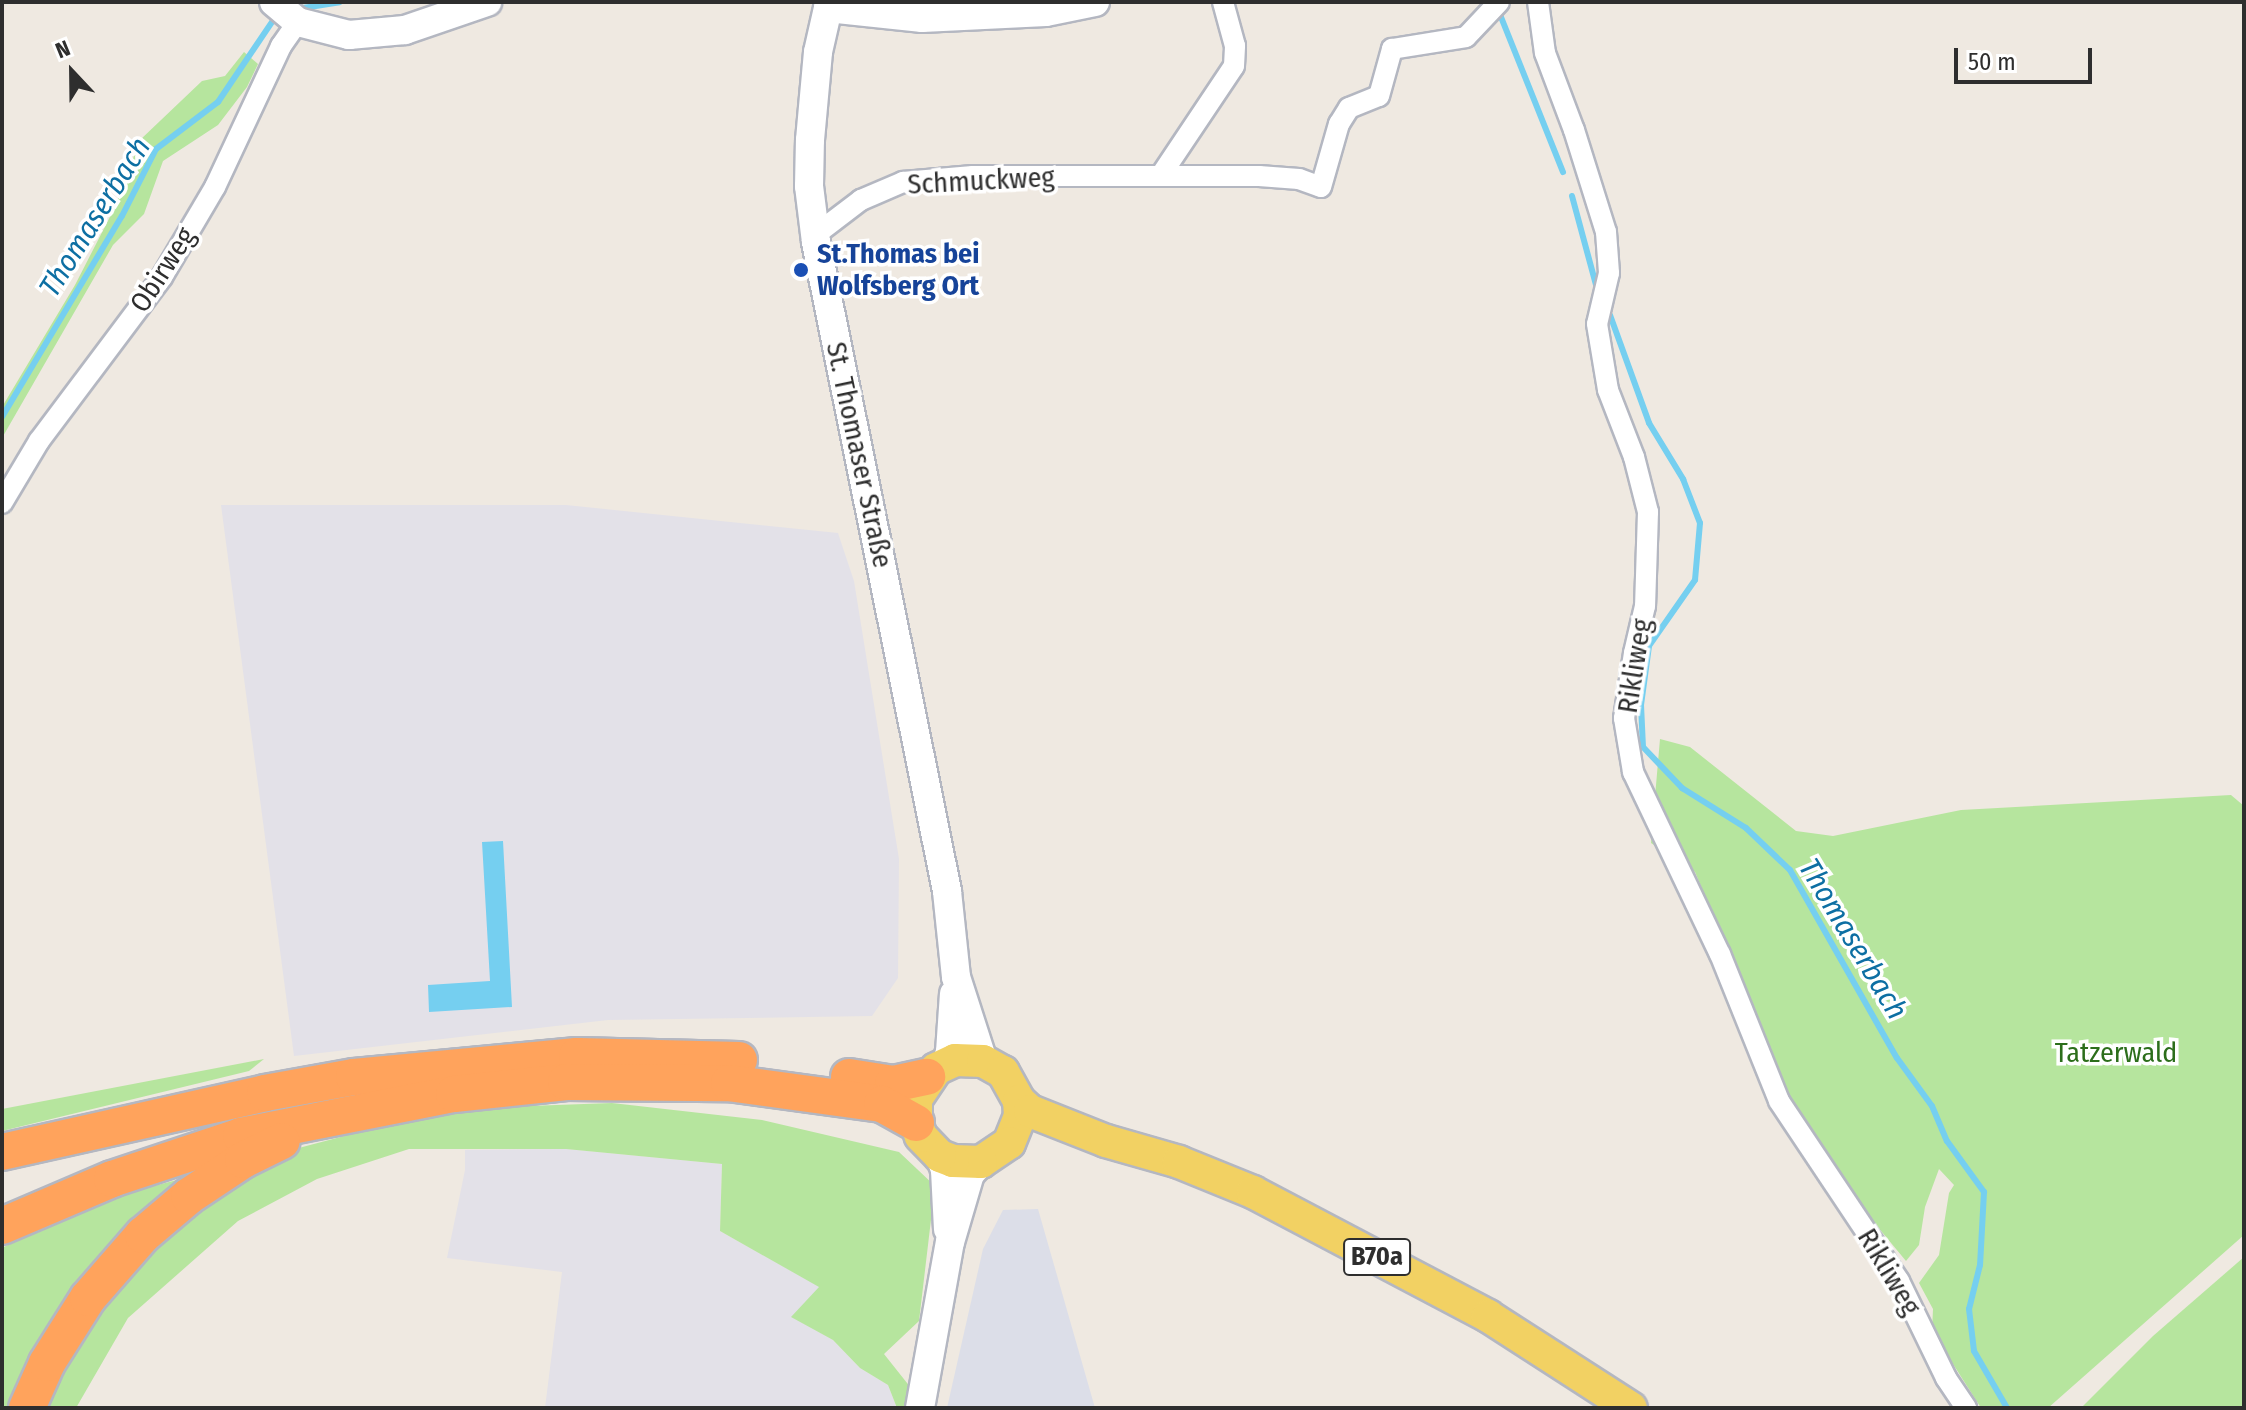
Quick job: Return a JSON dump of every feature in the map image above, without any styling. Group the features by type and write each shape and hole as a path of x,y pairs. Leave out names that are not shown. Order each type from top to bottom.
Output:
{"highway":[{"path":"2,1152 265,1093 354,1077 577,1056 734,1059 893,1084 937,1070"},
{"path":"2,1203 102,1161 206,1124 437,1069"},
{"path":"2,1226 112,1179 226,1140 454,1094 566,1082 729,1083 882,1104 916,1123"},
{"path":"27,1408 47,1363 88,1298 143,1235 189,1196 243,1160 329,1119"}],"main road":[{"path":"274,2 298,22 349,35 405,30 487,2"},
{"name":"St. Thomaser Straße","path":"937,1070 950,1052 956,977 947,891 815,235 809,186 818,52 817,5 922,18 1046,12 1095,2"},
{"name":"St. Thomaser Straße","path":"956,977 983,1061"},
{"path":"950,1242 945,1170 940,1156 921,1136 916,1123 916,1099 937,1070 964,1058 983,1061 1003,1072 1019,1101 1030,1111 1106,1141"},
{"path":"1009,1143 1020,1116 1019,1101"},
{"path":"920,1408 950,1242 970,1174 981,1162 1009,1143 1047,1138 1106,1141"},
{"name":"B70a","path":"1106,1141 1179,1162 1253,1192 1488,1316 1631,1408"},
{"path":"940,1156 953,1161 981,1162"}],"street":[{"path":"1161,175 1234,66 1235,46 1223,2"},
{"name":"Schmuckweg","path":"815,235 861,200 903,182 973,176 1259,176 1299,179 1321,187 1339,124 1349,108 1379,96 1392,49 1466,37 1499,2"},
{"name":"Rikliweg","path":"1538,2 1545,53 1574,130 1606,232 1609,273 1597,324 1608,390 1634,457 1648,512 1645,606 1624,718 1633,772 1720,954 1779,1101 1899,1281 1946,1378 1966,1408"},
{"name":"Obirweg","path":"2,503 39,441 162,277 215,187 281,46 298,22"}],"shaded area":[{"path":"221,505 566,505 838,533 854,581 899,859 898,978 872,1016 608,1020 294,1056"},
{"path":"566,1149 722,1164 720,1231 820,1287 792,1317 833,1340 860,1368 888,1385 897,1408 545,1408 562,1272 447,1258 465,1170 465,1150"},
{"path":"1038,1209 1095,1408 947,1408 983,1249 1003,1210"}],"green space":[{"path":"244,52 258,64 247,87 218,125 163,161 144,214 113,245 2,438 2,407 75,285 114,209 140,140 202,81 225,76"},
{"name":"Tatzerwald","path":"1660,739 1690,747 1796,831 1833,836 1961,810 2231,795 2244,806 2244,1235 2048,1408 1981,1408 1932,1331 1933,1309 1919,1283 1939,1255 1949,1193 1954,1185 1939,1169 1925,1207 1919,1245 1906,1261 1867,1214 1790,1098 1695,872 1651,843"},
{"path":"264,1059 249,1071 2,1131 2,1109"},
{"path":"612,1103 762,1120 899,1152 935,1186 919,1321 884,1354 911,1388 907,1408 897,1408 888,1385 860,1368 833,1340 791,1317 819,1287 720,1231 722,1164 566,1149 409,1149 317,1179 238,1221 128,1318 76,1408 2,1408 2,1248 89,1203 447,1109"},
{"path":"2244,1257 2244,1408 2081,1408 2153,1336"}],"water":[{"path":"503,841 512,1007 429,1012 428,985 490,981 482,842"}],"waterway":[{"name":"Thomaserbach","path":"303,8 340,2"},
{"name":"Thomaserbach","path":"1501,17 1563,172"},
{"name":"Thomaserbach","path":"2,417 122,216 156,149 218,102 274,19"},
{"name":"Thomaserbach","path":"1572,196 1596,285"},
{"name":"Thomaserbach","path":"1610,315 1649,423 1683,479 1700,523 1695,580 1649,646 1641,705 1643,747 1682,788 1746,828 1790,870 1897,1058 1932,1106 1947,1141 1984,1192 1980,1265 1969,1309 1974,1351 2007,1408"}],"place":[{"name":"St.Thomas bei Wolfsberg Ort","path":"801,270"}]}
